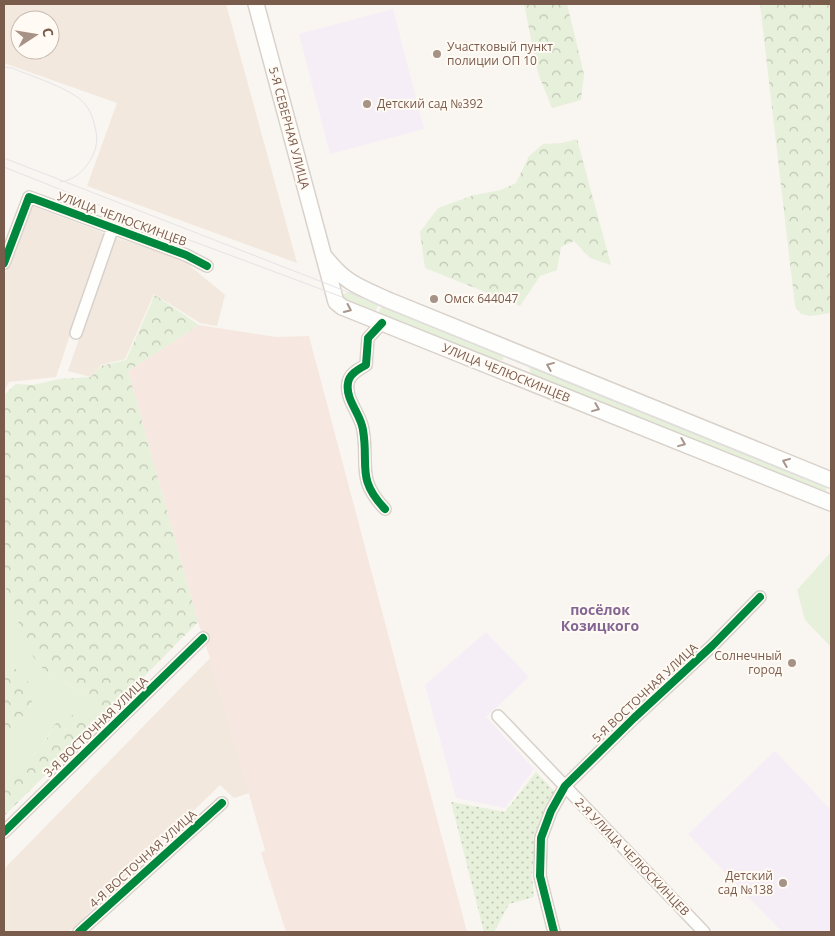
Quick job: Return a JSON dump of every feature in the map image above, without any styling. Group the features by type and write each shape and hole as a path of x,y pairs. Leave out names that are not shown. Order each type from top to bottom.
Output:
{"main road":[{"name":"5-Я СЕВЕРНАЯ УЛИЦА","path":"256,4 321,252"},
{"name":"УЛИЦА ЧЕЛЮСКИНЦЕВ","path":"321,252 336,302 342,307 831,503"},
{"name":"УЛИЦА ЧЕЛЮСКИНЦЕВ","path":"321,252 342,277 356,285 831,480"},
{"path":"510,373 518,353"}],"street":[{"name":"УЛИЦА ЧЕЛЮСКИНЦЕВ","path":"4,263 28,197 186,255 207,266"},
{"path":"76,334 113,228"},
{"path":"382,324 368,338 366,365 354,372 348,381 348,388 350,399 360,418 363,431 364,469 368,486 376,500 385,509"},
{"name":"5-Я ВОСТОЧНАЯ УЛИЦА","path":"554,932 540,876 541,838 551,811 565,786 634,718 713,645 760,597"},
{"name":"3-Я ВОСТОЧНАЯ УЛИЦА","path":"4,832 203,638"},
{"name":"2-Я УЛИЦА ЧЕЛЮСКИНЦЕВ","path":"498,716 704,932"},
{"name":"4-Я ВОСТОЧНАЯ УЛИЦА","path":"79,932 222,803"}],"shaded area":[{"path":"4,4 226,4 297,263 87,186 117,103 4,63"},
{"name":"Детский сад №392","path":"393,9 424,129 330,154 299,34"},
{"path":"30,205 104,233 56,377 9,382 4,392 4,276"},
{"path":"114,237 183,260 225,295 217,326 200,323 154,294 125,359 101,365 91,377 68,371"},
{"path":"199,325 276,337 309,336 467,932 286,932 261,853 265,850 198,622 128,371"},
{"path":"486,632 529,677 486,717 534,769 505,808 456,798 425,685"},
{"path":"210,658 249,793 234,798 220,785 69,932 4,932 4,869"},
{"name":"Детский сад №138","path":"775,751 831,810 831,932 782,932 688,834"}],"green space":[{"path":"524,4 567,4 584,74 581,100 552,108 538,73"},
{"path":"760,4 831,4 831,313 810,316 801,314 795,306"},
{"path":"577,139 611,265 590,258 574,241 561,247 557,270 540,276 520,306 425,268 420,232 438,208 474,195 501,190 516,183 529,156 543,144 562,143"},
{"path":"354,292 379,302 375,313 342,299 342,295"},
{"path":"155,295 199,325 128,371 198,622 104,717 85,696 68,683 46,672 30,653 14,606 4,585 4,395 16,384 33,385 59,379 91,377 101,366 126,360"},
{"path":"386,304 504,352 503,360 498,360 381,316 379,313 380,309"},
{"path":"534,366 827,485 826,492 820,493 531,374 529,367"},
{"path":"831,552 831,647 805,620 797,590"},
{"path":"4,585 25,636 46,672 66,682 85,696 104,717 87,734 87,717 54,725 38,749 4,783 4,737 32,706 27,687 14,669 4,660"},
{"path":"4,660 26,679 32,696 32,706 4,737"},
{"path":"72,715 87,717 87,734 4,816 4,783 34,754 48,737 54,725 63,718"},
{"path":"536,772 557,794 536,837 532,875 534,897 509,904 494,932 484,932 451,802 505,812"}],"tram line":[{"path":"4,67 12,68 48,82 75,95 90,112 96,135 94,154 79,174 60,182"},
{"path":"4,158 330,285 831,489"},
{"path":"4,167 152,226 342,297"}],"cycle path":[{"path":"4,263 29,197 186,255 207,266"},
{"path":"382,323 368,338 366,365 350,377 348,389 351,401 362,424 367,480 370,489 385,509"},
{"path":"554,932 540,876 541,838 551,811 565,786 634,718 713,645 760,597"},
{"path":"4,832 203,638"},
{"path":"79,932 222,803"}],"place":[{"name":"Участковый пункт полиции ОП 10","path":"437,54"},
{"name":"Детский сад №392","path":"367,104"},
{"name":"Омск 644047","path":"434,299"},
{"name":"Солнечный город","path":"792,663"},
{"name":"Детский сад №138","path":"783,883"}],"district":[{"name":"посёлок Козицкого","path":"600,618"}]}
